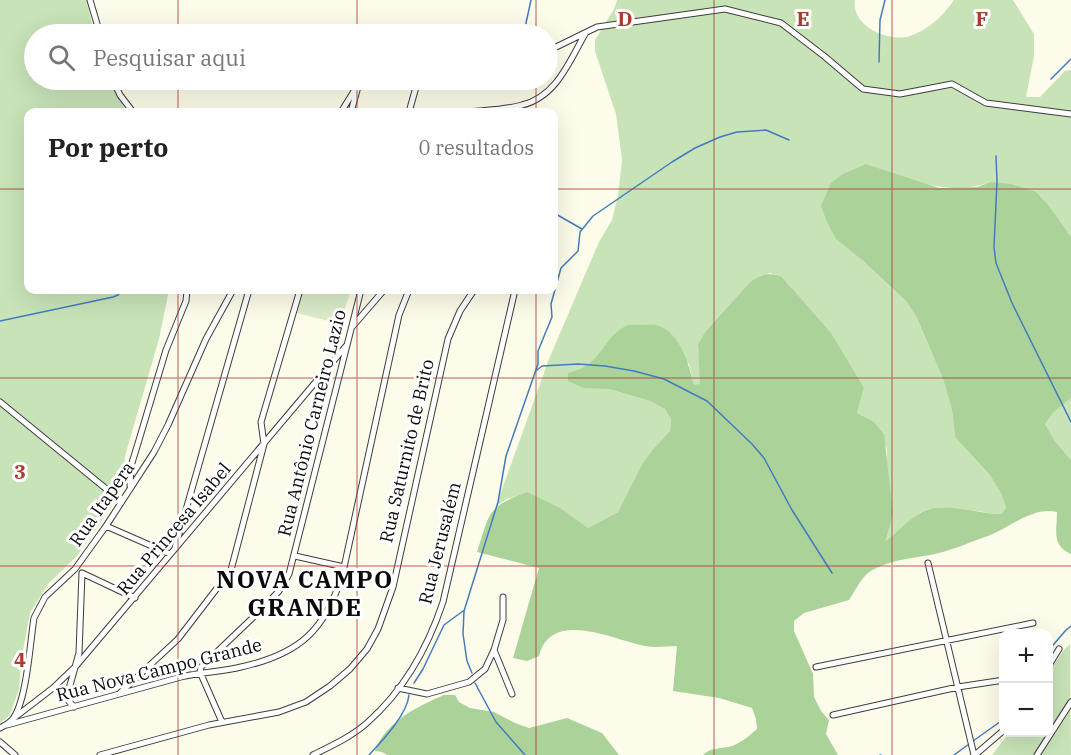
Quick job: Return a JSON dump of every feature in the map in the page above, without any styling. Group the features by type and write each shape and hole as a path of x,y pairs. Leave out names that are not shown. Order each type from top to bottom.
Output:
{"street":[{"path":"90,0 97,24"},
{"path":"558,46 597,27 725,9 781,23 863,89 900,94 952,84 986,103 1071,114"},
{"path":"558,81 586,32"},
{"path":"118,90 130,108"},
{"path":"343,108 355,90"},
{"path":"352,108 357,90"},
{"path":"410,108 415,90"},
{"path":"504,108 521,106 543,96 550,90"},
{"path":"130,486 131,466 166,350 187,294"},
{"name":"Rua Itapera","path":"0,728 13,719 22,696 34,618 45,597 75,569 154,452 206,339 231,294"},
{"path":"106,526 172,552 248,294"},
{"path":"119,694 178,639 231,570 264,444 261,422 299,294"},
{"name":"Rua Antônio Carneiro Lazio","path":"200,672 203,663 279,591 289,574 359,294"},
{"path":"350,330 381,294"},
{"name":"Rua Nova Campo Grande","path":"7,725 200,672 241,667 287,652 302,642 317,627 329,610 344,567 399,315 407,294"},
{"name":"Rua Saturnito de Brito","path":"100,755 222,722 279,712 306,702 350,669 367,649 378,629 393,587 448,339 460,311 471,294"},
{"name":"Rua Jerusalém","path":"313,755 367,723 398,688 425,648 442,602 514,294"},
{"name":"Rua Princesa Isabel","path":"13,719 53,688 76,666 346,346"},
{"path":"0,402 122,501"},
{"path":"295,556 344,567"},
{"path":"928,563 975,755 999,734"},
{"path":"75,569 135,598"},
{"path":"74,707 67,696 79,653 82,573"},
{"path":"398,688 427,694 469,682 485,669 494,650 503,620 503,597"},
{"path":"816,667 1033,622"},
{"path":"1053,659 1059,649"},
{"path":"494,650 512,694"},
{"path":"200,672 222,722"},
{"path":"833,715 958,687 999,681"},
{"path":"1037,755 1071,702"},
{"path":"0,742 15,755"}],"green space":[{"path":"0,0 87,0 92,24 24,24 24,90 116,90 124,108 24,108 24,294 168,294 159,339 125,456 123,487 77,556 48,584 30,613 19,689 10,715 0,723"},
{"path":"617,0 855,0 855,9 865,25 882,35 901,38 929,26 954,0 1013,0 1034,34 1034,56 1026,97 1040,97 1065,71 1071,70 1071,237 1063,227 990,182 958,188 943,187 912,180 866,164 861,259 906,301 917,318 943,379 952,410 955,437 989,474 1001,493 1006,508 1001,514 950,508 930,509 912,518 885,543 887,449 873,421 857,413 864,388 790,286 781,276 770,273 749,283 705,332 698,344 701,384 694,386 689,364 615,334 597,359 579,371 584,387 609,389 650,401 666,409 671,419 670,431 654,448 618,512 588,528 527,492 507,499 496,506 549,359 599,242 612,220 618,196 622,160 616,114 595,51 595,40"},
{"path":"866,164 939,188 978,187 990,182 1011,184 1036,192 1071,237 1071,398 1053,413 1045,424 1055,441 1071,460 1071,554 1060,546 1056,537 1057,512 1048,511 1030,515 988,536 952,549 876,568 865,576 849,600 804,613 794,621 794,631 813,674 814,697 829,720 826,734 838,755 703,755 713,749 736,744 757,729 752,708 719,698 673,691 677,646 649,647 601,634 570,630 556,633 546,642 539,656 527,661 513,658 539,568 477,552 488,520 497,507 527,492 560,508 588,528 618,512 642,465 670,431 671,419 665,409 650,401 609,389 584,388 568,381 568,373 595,359 610,339 624,327 654,325 664,328 677,341 686,359 694,385 700,384 698,344 705,332 749,283 768,274 781,276 831,333 864,388 857,413 873,421 884,434 893,514 885,542 913,518 931,509 951,508 1001,514 1006,508 1001,493 989,474 955,437 952,410 943,379 917,318 906,301 836,239 827,222 821,206 831,183 843,174"},
{"path":"302,294 350,294 340,324 297,313"},
{"path":"1071,398 1071,460 1055,441 1045,424 1053,413"},
{"path":"1070,644 1071,755 992,755 1006,737 1053,737 1053,666"},
{"path":"444,695 455,695 459,702 470,708 494,712 529,728 567,718 602,733 619,755 387,755 375,751 380,740 395,723 413,710"}],"waterway":[{"path":"526,24 531,0"},
{"path":"879,62 880,20 885,0"},
{"path":"1051,79 1071,59"},
{"path":"558,279 561,268 578,251 580,232 593,216 695,148 737,132 766,130 789,140"},
{"path":"996,156 994,247 996,263 1012,303 1071,422"},
{"path":"558,215 582,229"},
{"path":"0,321 119,294"},
{"path":"472,673 467,661 463,634 464,611 498,502 506,456 538,364 538,351 552,317 551,304 554,294"},
{"path":"537,370 542,366 578,364 634,371 664,379 707,401 764,458 792,510 832,573"},
{"path":"414,683 444,625 463,611"},
{"path":"1053,645 1071,626"},
{"path":"475,683 496,722 525,755"},
{"path":"369,755 399,719 409,695"},
{"path":"973,741 999,723"},
{"path":"954,755 969,744"}],"district":[{"name":"NOVA CAMPO GRANDE","path":"305,594"}]}
